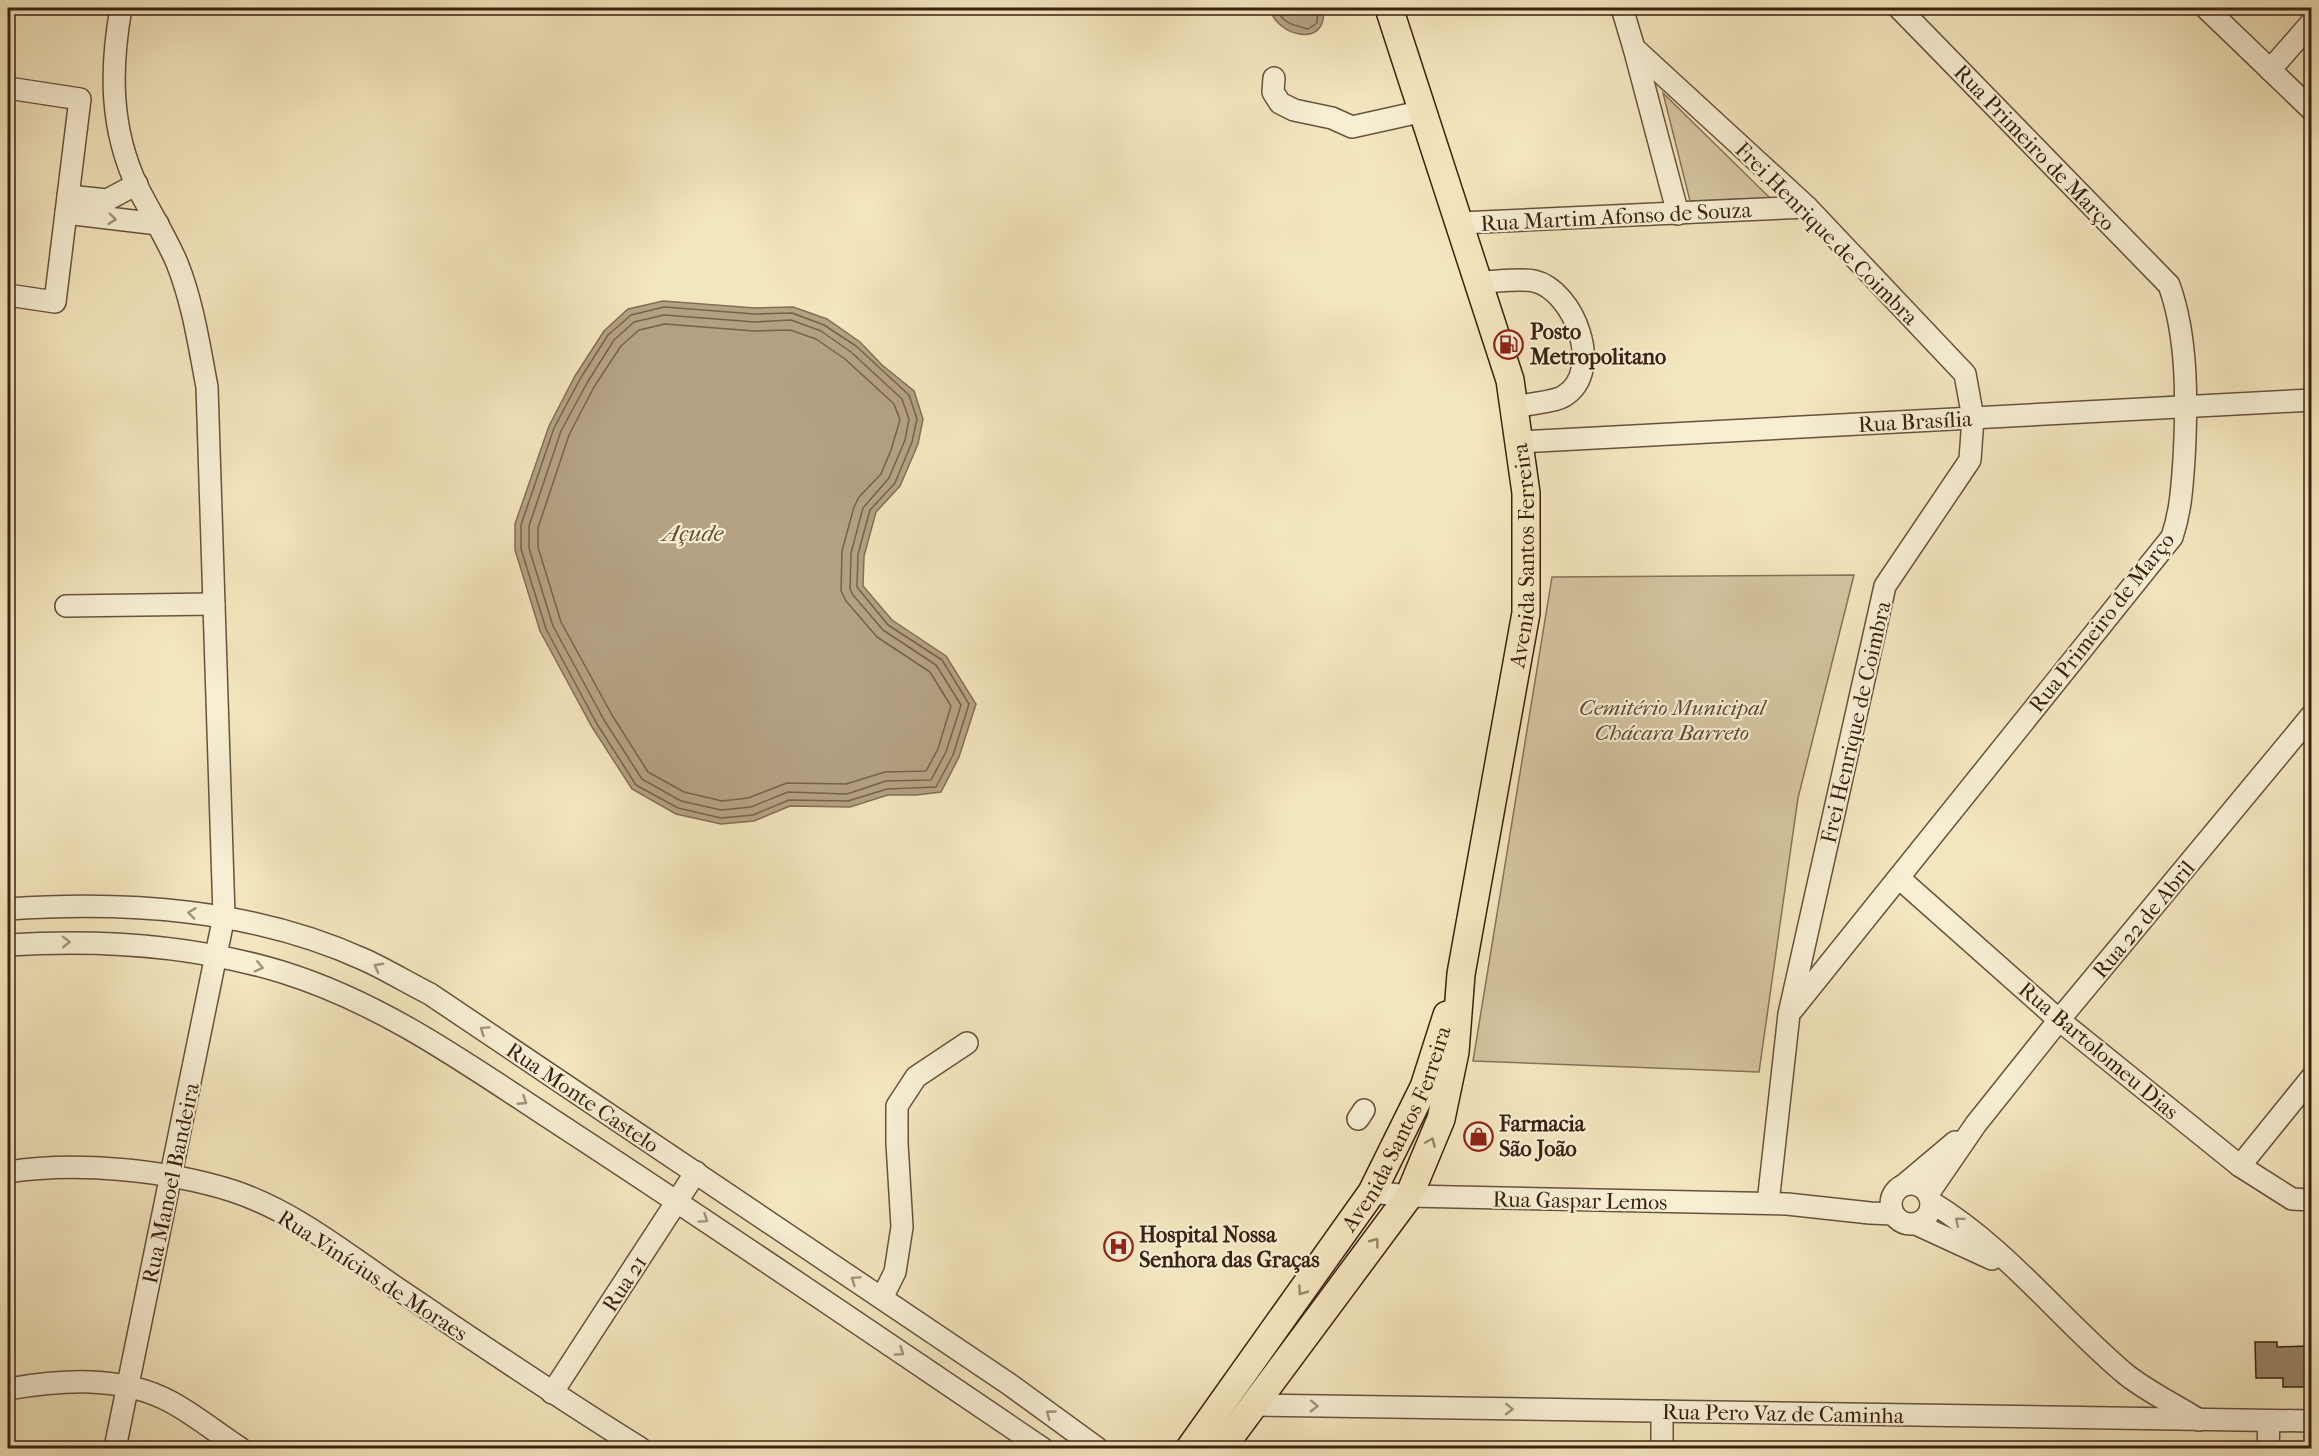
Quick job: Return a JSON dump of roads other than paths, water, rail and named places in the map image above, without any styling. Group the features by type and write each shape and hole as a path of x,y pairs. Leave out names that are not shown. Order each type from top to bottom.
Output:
{"main road":[{"name":"Avenida Santos Ferreira","path":"1222,1449 1409,1196 1441,1119 1455,1052 1461,974 1526,613 1526,493 1510,380 1389,8"},
{"name":"Avenida Santos Ferreira","path":"1190,1449 1372,1192 1424,1087 1461,974"}],"street":[{"name":"Rua Manoel Bandeira","path":"115,1449 224,916 207,387 194,314 177,264 136,184 119,136 113,97 113,59 121,8"},
{"path":"1622,8 1677,214"},
{"name":"Rua Primeiro de Março","path":"1789,1014 2172,537 2180,513 2187,406 2177,308 2169,285 1899,8"},
{"path":"2206,8 2312,110"},
{"path":"2270,70 2312,22"},
{"name":"Frei Henrique de Coimbra","path":"1634,48 1808,207 1965,374 1972,418 1970,460 1885,586 1789,1014 1778,1203"},
{"path":"1274,78 1273,92 1280,103 1294,110 1332,118 1352,127 1424,111"},
{"path":"8,88 80,99 55,302 8,295"},
{"path":"67,205 107,201 136,184"},
{"path":"67,205 158,224"},
{"name":"Rua Martim Afonso de Souza","path":"1460,223 1808,207"},
{"path":"1479,282 1534,281 1553,289 1570,308 1586,354 1578,382 1564,396 1515,406"},
{"name":"Rua Brasília","path":"1519,442 2312,400"},
{"path":"66,606 214,604"},
{"name":"Rua 22 de Abril","path":"1929,1198 1977,1124 2312,715"},
{"name":"Rua Bartolomeu Dias","path":"1899,878 2060,1020 2240,1166 2292,1199 2312,1200"},
{"name":"Rua Monte Castelo","path":"8,909 68,905 140,906 224,916 296,934 364,960 430,994 1009,1384 1097,1449"},
{"name":"Rua Monte Castelo","path":"8,945 65,941 140,944 217,957 281,972 341,993 403,1024 678,1202 1042,1449"},
{"path":"882,1298 895,1272 902,1227 897,1106 916,1077 967,1043"},
{"path":"2240,1166 2312,1077"},
{"name":"Rua 22 de Abril","path":"1896,1199 1977,1124"},
{"name":"Rua Vinícius de Moraes","path":"8,1172 26,1169 102,1169 171,1175 234,1191 296,1220 552,1393 640,1449"},
{"name":"Rua 21","path":"552,1393 696,1172"},
{"path":"2017,1270 1916,1224 1903,1223 1896,1199 1918,1185 1929,1198 2017,1270 2124,1373 2200,1420"},
{"name":"Rua Gaspar Lemos","path":"1372,1192 1409,1196 1778,1203 1896,1199"},
{"path":"1916,1224 1926,1218 1929,1198"},
{"path":"8,1389 44,1383 84,1382 128,1386 170,1401 240,1449"},
{"name":"Rua Pero Vaz de Caminha","path":"1255,1405 2312,1421"},
{"path":"1662,1411 1662,1449"},
{"path":"2268,1449 2269,1421"}],"water":[{"path":"1270,8 1323,8 1323,21 1318,30 1310,34 1301,34 1281,26 1274,18"},
{"name":"Açude","path":"663,301 755,308 793,307 827,319 860,342 882,365 914,391 923,419 918,444 900,486 876,512 864,556 863,586 892,620 946,656 976,704 959,757 941,792 888,795 850,807 790,806 754,821 721,824 676,814 632,789 592,727 540,631 515,550 515,524 549,426 575,376 604,331 628,309"}],"place":[{"name":"Posto Metropolitano","path":"1509,344"},
{"name":"Farmacia São João","path":"1478,1136"},
{"name":"Hospital Nossa Senhora das Graças","path":"1118,1247"}],"park label":[{"name":"Cemitério Municipal Chácara Barreto","path":"1672,720"}]}
